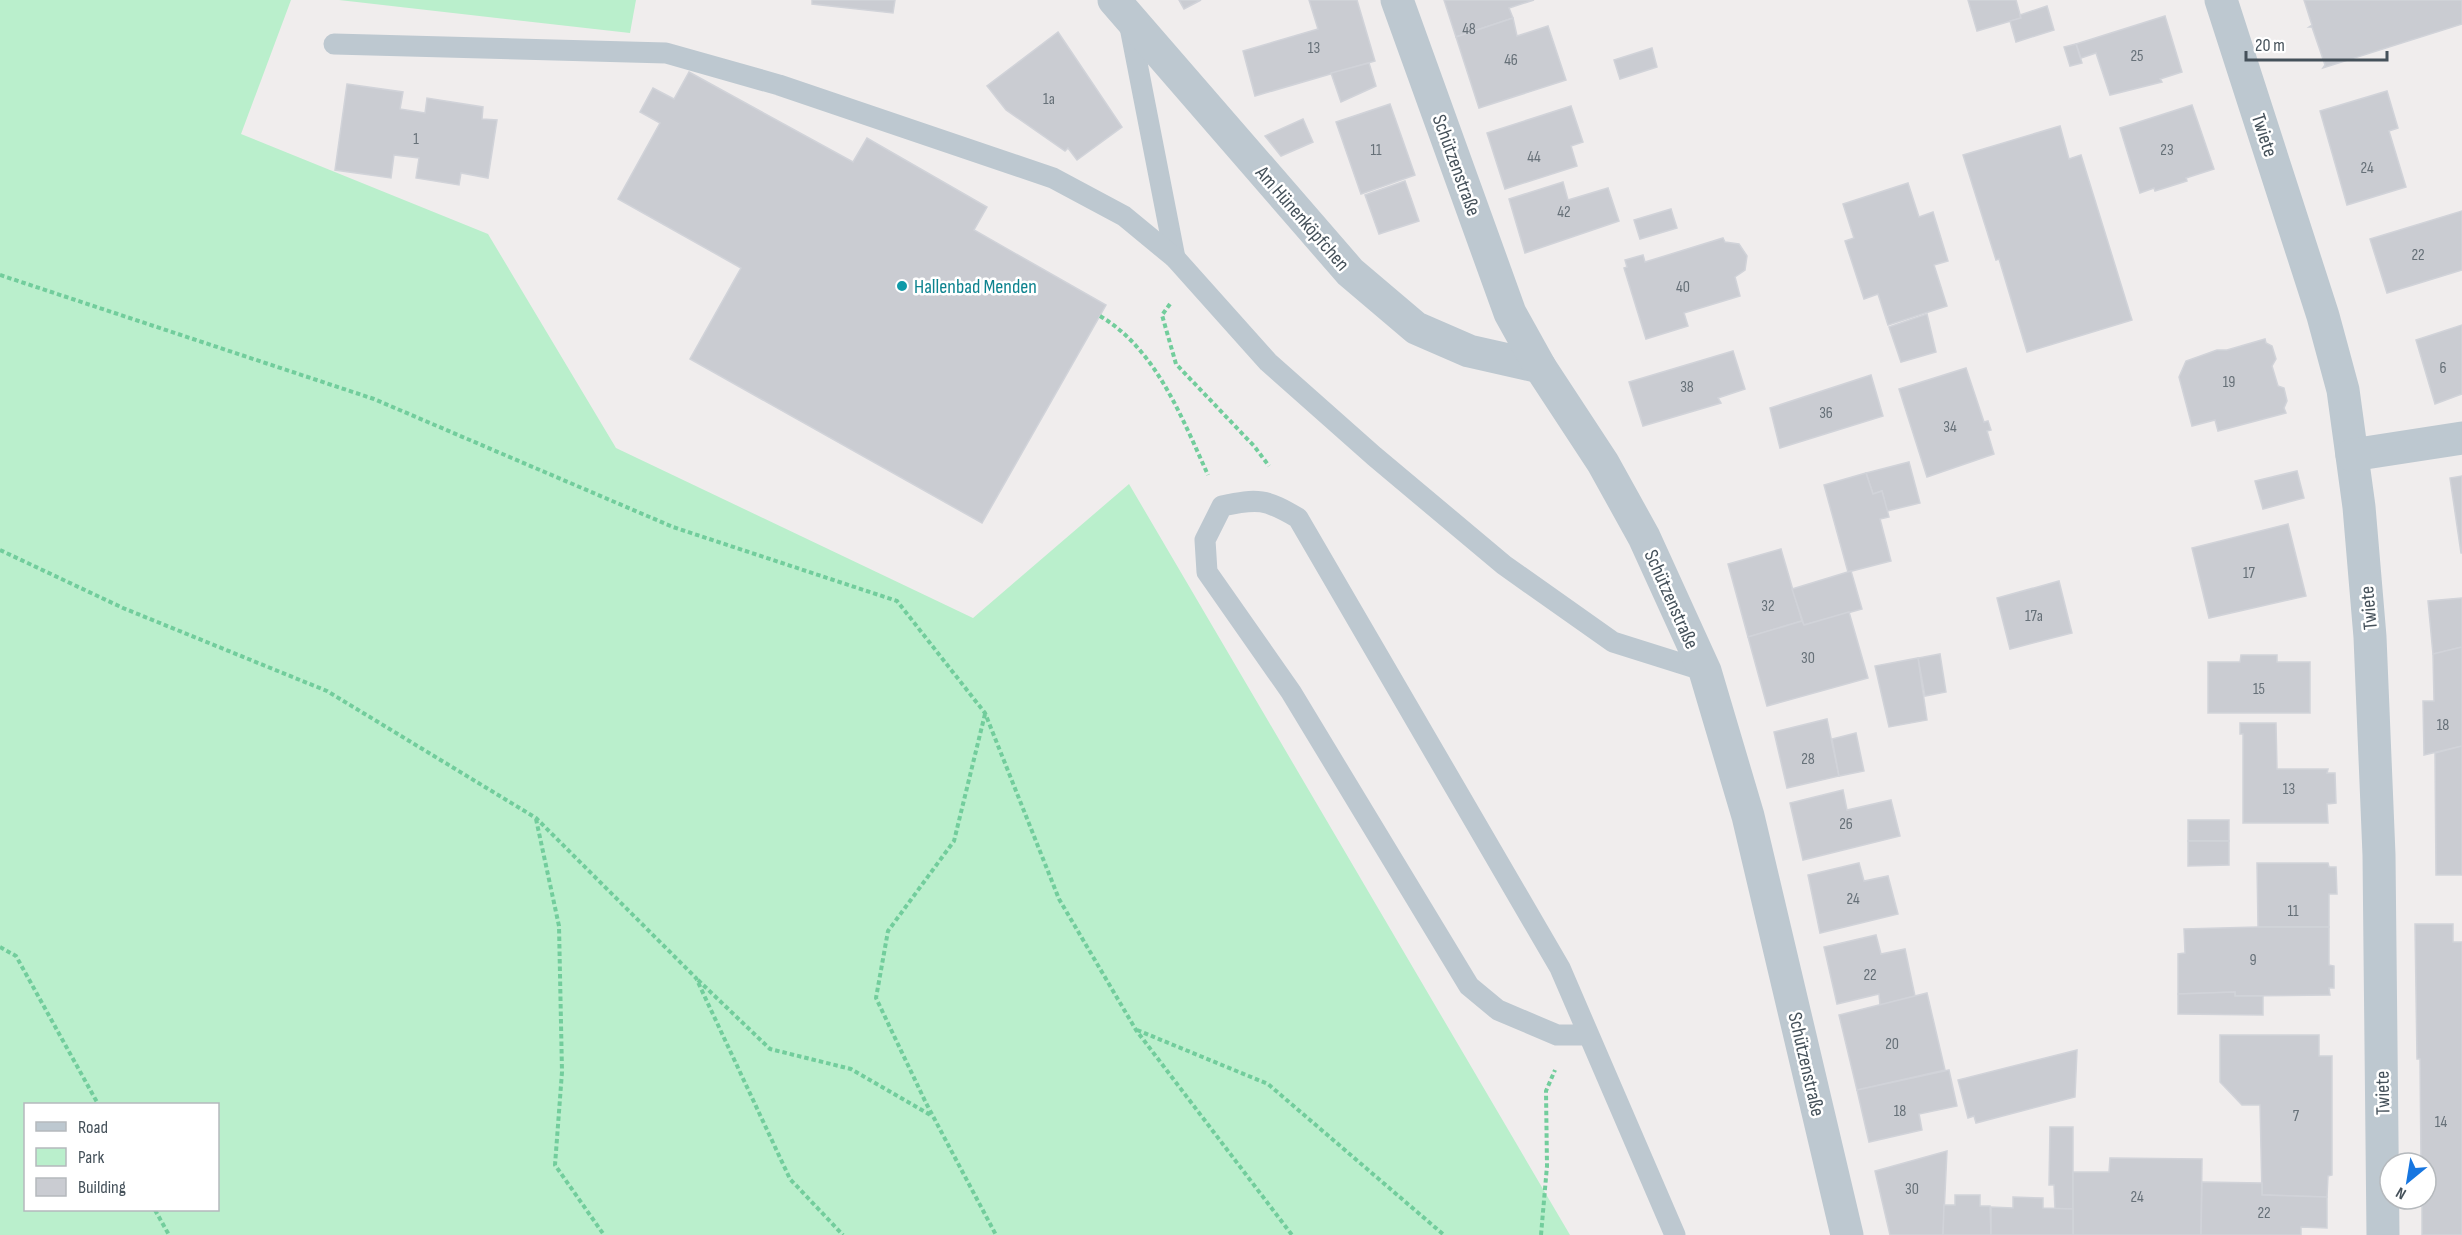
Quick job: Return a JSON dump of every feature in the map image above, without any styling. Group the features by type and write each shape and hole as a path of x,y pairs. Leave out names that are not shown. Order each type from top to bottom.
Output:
{"street":[{"name":"Schützenstraße","path":"1397,0 1510,313 1540,367 1603,463 1644,537 1704,671 1748,816 1847,1235"},
{"name":"Twiete","path":"2221,0 2323,316 2343,390 2359,507 2370,637 2377,809 2383,1235"},
{"name":"Am Hünenköpfchen","path":"1122,9 1350,272 1416,328 1469,351 1540,367"},
{"path":"2352,455 2462,438"}],"lane":[{"path":"1122,9 1175,258"},
{"path":"334,44 666,53 779,85 1053,178 1124,216 1175,258 1268,362 1374,456 1504,565 1613,642 1704,671"},
{"path":"1588,1035 1557,1035 1498,1010 1468,986 1291,692 1207,572 1205,540 1222,506 1254,499 1280,507 1298,518 1560,968 1675,1235"}],"path":[{"path":"0,276 374,399 673,527 897,601 985,713 1059,898 1136,1030 1292,1235"},
{"path":"1162,315 1176,364 1254,446 1269,467 1254,499"},
{"path":"1100,316 1112,323 1139,348 1176,405 1222,506"},
{"path":"0,550 123,608 327,691 536,818 770,1049 850,1069 933,1116"},
{"path":"985,713 954,841 888,932 876,998 933,1116 996,1235"},
{"path":"536,818 559,926 562,1072 555,1165 604,1235"},
{"path":"0,947 16,956 97,1103"},
{"path":"696,978 790,1179 843,1235"},
{"path":"1136,1030 1268,1084 1444,1235"},
{"path":"1541,1235 1547,1166 1546,1091 1556,1067"},
{"path":"156,1211 170,1235"}],"green space":[{"path":"0,0 291,0 241,134 488,234 616,448 973,618 1129,484 1570,1235 0,1235"},
{"path":"339,0 636,0 630,33"}],"building":[{"path":"812,0 895,0 893,13 812,4"},
{"path":"1179,0 1201,0 1184,9"},
{"path":"1309,0 1357,0 1375,61 1255,96 1243,51 1318,29"},
{"path":"1444,0 1534,0 1509,8 1513,18 1456,37"},
{"path":"1968,0 2016,0 2021,18 1977,31"},
{"path":"2304,0 2462,0 2462,24 2323,68 2325,65 2312,27 2309,27 2312,25"},
{"path":"2047,6 2054,30 2016,42 2010,21 2021,18 2020,15"},
{"path":"2165,16 2182,72 2160,79 2162,82 2110,95 2096,53 2081,58 2076,44"},
{"path":"1513,18 1517,36 1548,26 1566,80 1479,108 1456,37"},
{"path":"1058,32 1122,127 1077,160 1068,148 1065,151 1006,110 987,86"},
{"path":"2076,44 2082,63 2070,66 2064,47"},
{"path":"1652,48 1657,67 1620,79 1614,60"},
{"path":"1369,63 1376,86 1341,102 1331,73"},
{"name":"Hallenbad Menden","path":"689,72 853,162 867,138 987,207 974,230 1106,305 982,523 690,359 741,268 618,199 660,123 640,112 653,88 674,99"},
{"path":"347,84 403,92 400,109 425,113 427,98 483,107 482,119 497,120 488,178 461,173 459,185 416,178 419,158 394,155 391,178 335,170"},
{"path":"2387,91 2398,128 2389,131 2406,187 2347,205 2320,111"},
{"path":"1390,104 1415,175 1361,194 1336,122"},
{"path":"2192,105 2214,169 2186,178 2187,181 2140,193 2120,128"},
{"path":"1571,106 1583,142 1571,146 1577,166 1505,189 1487,133"},
{"path":"1303,119 1313,142 1281,156 1265,136"},
{"path":"2060,126 2069,159 2081,155 2132,320 2027,352 1999,259 1996,260 1963,155"},
{"path":"1405,181 1419,221 1379,234 1365,195"},
{"path":"1563,182 1568,200 1608,188 1619,221 1525,253 1509,199"},
{"path":"1908,183 1919,217 1933,212 1948,261 1934,265 1947,306 1888,325 1878,294 1864,299 1845,241 1854,238 1843,204"},
{"path":"1671,209 1677,228 1640,239 1634,220"},
{"path":"2462,211 2462,270 2387,293 2370,239"},
{"path":"1723,238 1725,242 1739,244 1747,256 1745,270 1735,277 1740,296 1684,313 1688,326 1646,339 1624,268 1627,267 1625,260 1643,255 1645,262"},
{"path":"1927,314 1936,352 1901,362 1889,327"},
{"path":"2462,325 2462,394 2435,404 2416,340"},
{"path":"2265,339 2266,343 2272,346 2276,359 2272,366 2278,386 2284,388 2287,401 2284,408 2286,413 2218,431 2215,420 2192,426 2179,377 2186,361 2217,350 2227,350"},
{"path":"1733,351 1745,389 1718,398 1721,403 1643,426 1629,382"},
{"path":"1966,368 1984,422 1988,421 1991,430 1987,431 1994,454 1927,477 1899,389"},
{"path":"1871,375 1883,416 1780,448 1770,408"},
{"path":"1909,462 1920,503 1887,511 1882,491 1873,494 1866,473"},
{"path":"2297,471 2304,498 2263,509 2255,481"},
{"path":"1866,473 1873,494 1882,491 1889,517 1880,519 1891,561 1848,572 1824,485"},
{"path":"2462,476 2462,553 2461,553 2450,478"},
{"path":"2288,524 2306,596 2209,618 2192,548"},
{"path":"1781,549 1802,621 1748,637 1728,564"},
{"path":"1851,571 1862,609 1804,625 1792,589"},
{"path":"2059,581 2072,633 2010,649 1997,598"},
{"path":"2462,598 2462,647 2433,654 2428,601"},
{"path":"1849,612 1868,678 1767,706 1748,637 1802,621 1804,625"},
{"path":"2462,647 2462,746 2424,755 2423,701 2434,701 2433,654"},
{"path":"1940,654 1946,692 1925,696 1918,658"},
{"path":"2241,655 2277,655 2277,662 2310,662 2310,713 2208,713 2208,662 2240,662"},
{"path":"1918,658 1927,720 1889,727 1875,666"},
{"path":"1827,719 1839,776 1787,788 1774,732"},
{"path":"2240,723 2276,723 2277,769 2328,769 2327,773 2335,773 2336,803 2327,804 2328,823 2243,823 2243,734 2240,734"},
{"path":"1856,733 1864,771 1839,776 1832,739"},
{"path":"2462,746 2462,875 2436,875 2435,753"},
{"path":"1843,790 1847,810 1891,800 1900,836 1803,860 1790,803"},
{"path":"2188,820 2229,820 2229,841 2188,841"},
{"path":"2188,841 2229,841 2229,865 2188,866"},
{"path":"1859,863 1864,881 1888,876 1898,914 1820,933 1808,875"},
{"path":"2257,863 2328,863 2329,867 2336,867 2337,894 2329,894 2329,927 2258,927"},
{"path":"2415,924 2453,924 2453,942 2462,942 2462,1235 2422,1235 2422,1211 2438,1211 2438,1151 2421,1151 2420,1059 2417,1059"},
{"path":"2329,927 2329,965 2334,966 2334,988 2329,988 2330,995 2235,996 2235,992 2178,994 2178,954 2185,953 2184,929"},
{"path":"1876,935 1881,954 1905,949 1915,996 1880,1005 1879,994 1837,1004 1824,947"},
{"path":"2235,992 2235,996 2263,996 2263,1015 2178,1014 2178,994"},
{"path":"1927,993 1945,1070 1857,1090 1839,1015"},
{"path":"2220,1035 2319,1035 2319,1056 2332,1056 2332,1175 2328,1176 2327,1197 2262,1195 2260,1105 2242,1105 2220,1082"},
{"path":"2077,1050 2075,1097 1976,1123 1974,1116 1968,1118 1958,1080"},
{"path":"1949,1070 1957,1106 1919,1114 1922,1130 1869,1142 1857,1090"},
{"path":"2050,1127 2073,1127 2073,1209 2055,1209 2054,1185 2049,1185"},
{"path":"1947,1151 1943,1235 1890,1235 1875,1171"},
{"path":"2110,1158 2202,1159 2201,1235 2073,1235 2073,1172 2109,1172"},
{"path":"2202,1182 2262,1183 2262,1195 2327,1197 2327,1228 2301,1227 2301,1235 2201,1235"},
{"path":"1955,1195 1980,1195 1980,1206 1990,1206 1991,1235 1943,1235 1944,1205 1955,1205"},
{"path":"2013,1197 2043,1198 2043,1208 2073,1209 2073,1235 1991,1235 1991,1207 2013,1208"}],"place":[{"name":"Hallenbad Menden","path":"902,286"}]}
